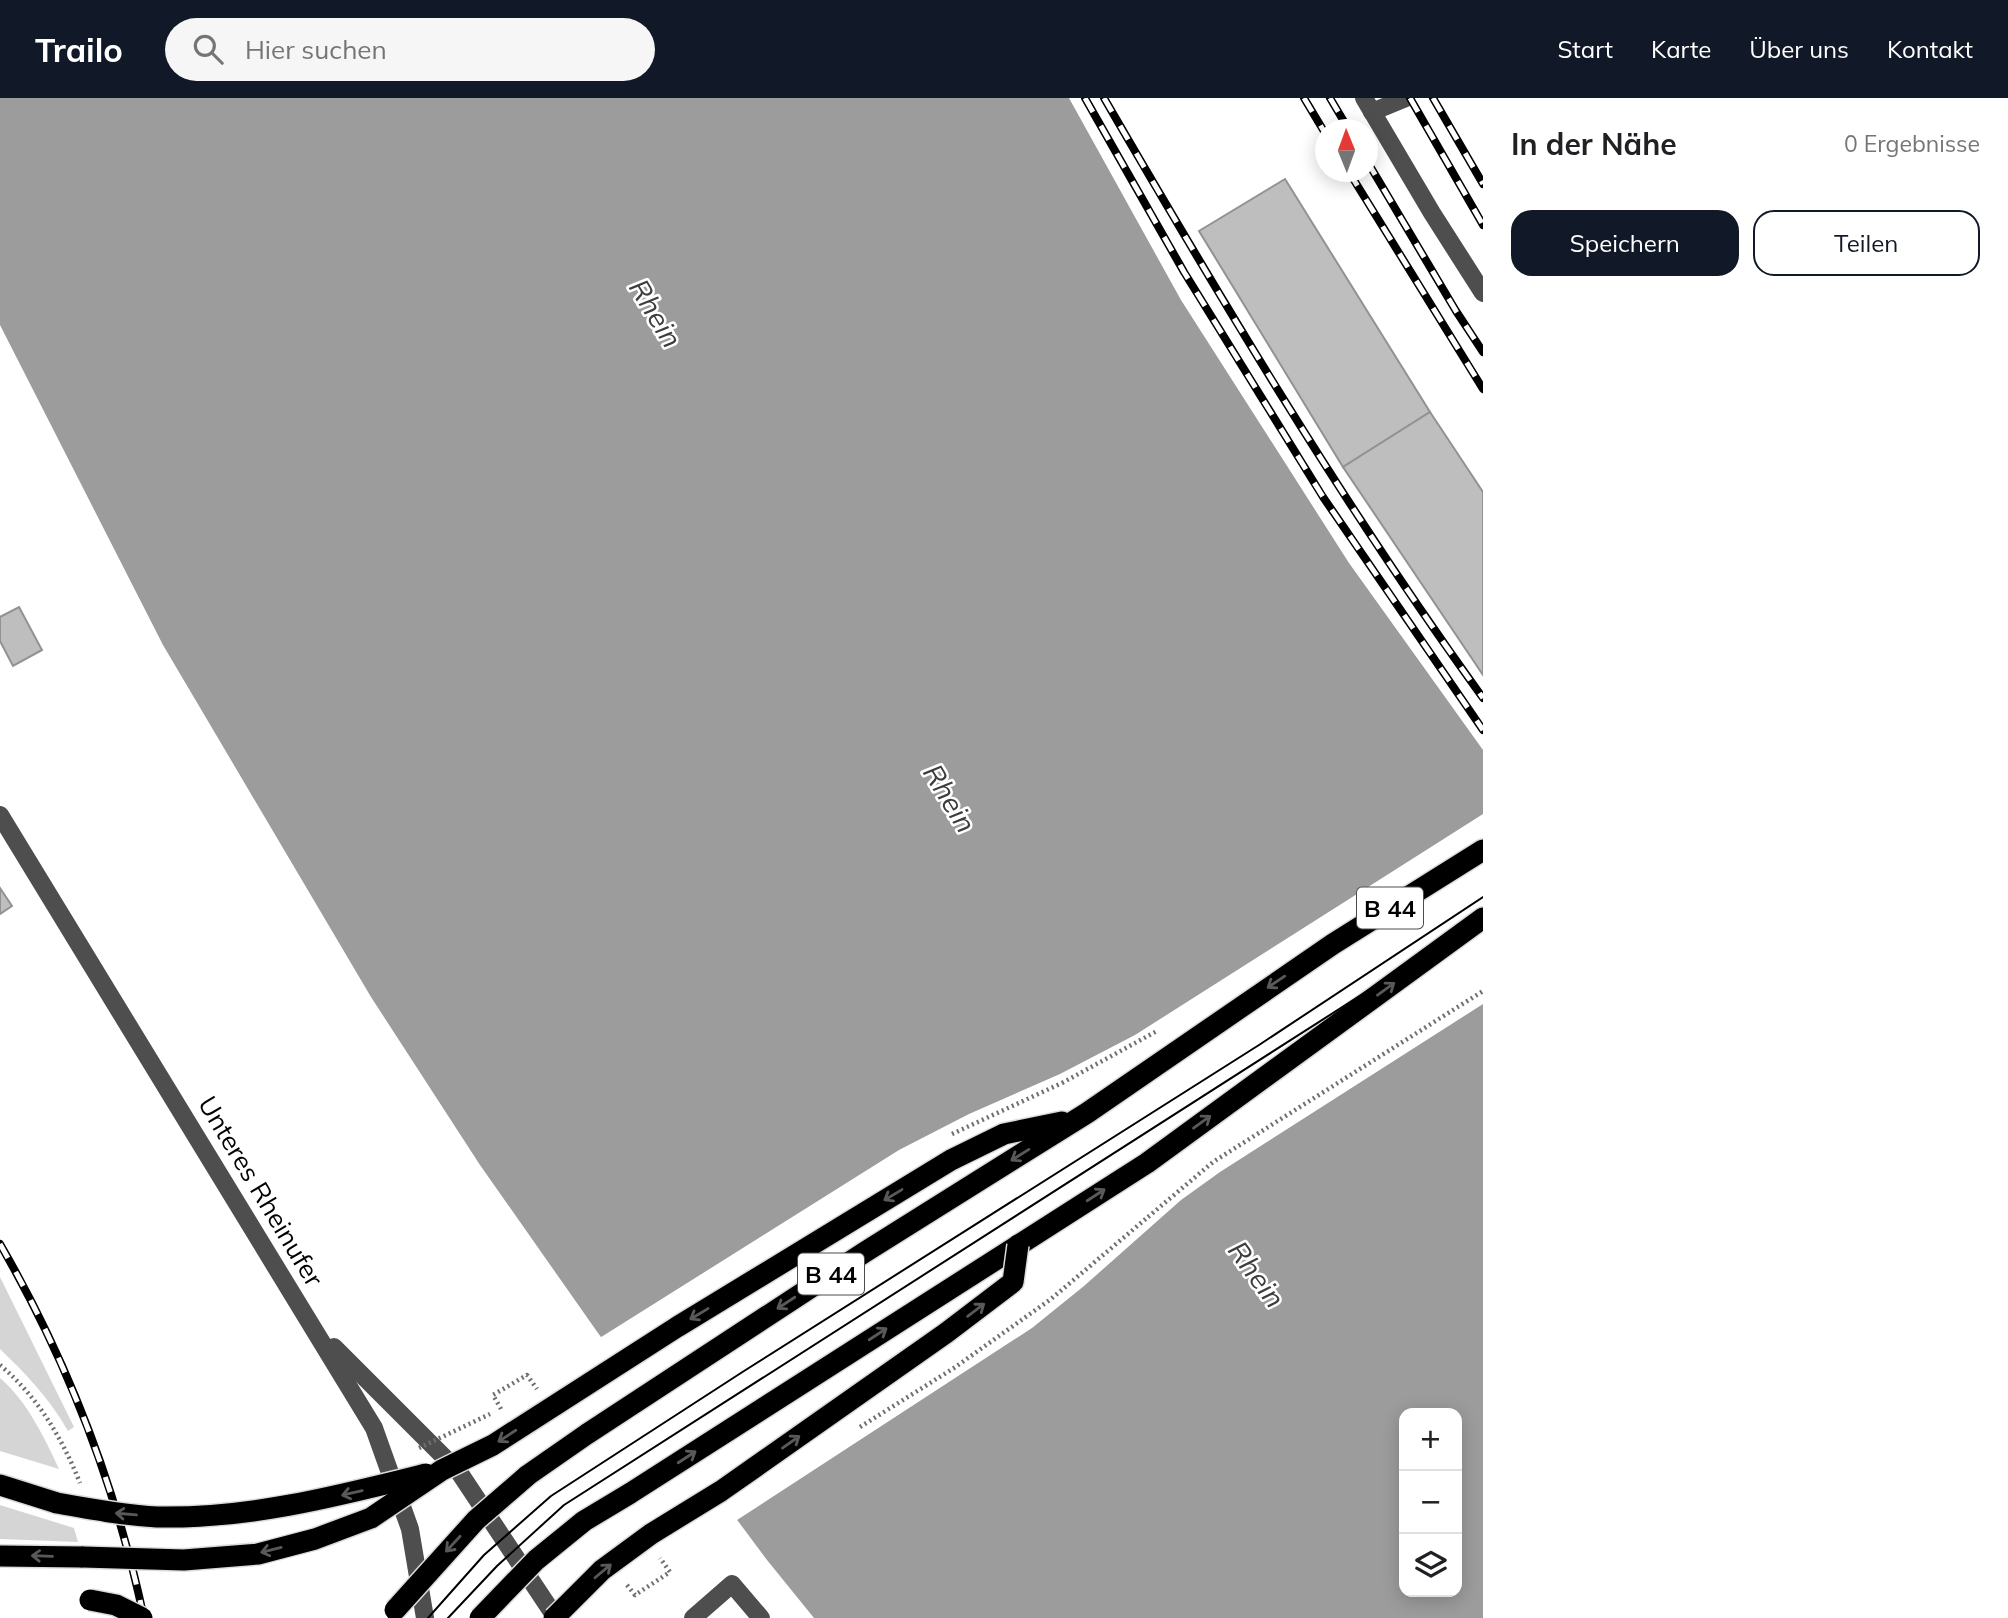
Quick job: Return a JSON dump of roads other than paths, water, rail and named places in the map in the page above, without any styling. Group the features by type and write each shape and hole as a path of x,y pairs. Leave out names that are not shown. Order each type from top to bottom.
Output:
{"highway":[{"name":"B 44","path":"389,1618 476,1520 528,1475 639,1397 1082,1116 1333,944 1483,850"},
{"name":"B 44","path":"480,1618 536,1560 584,1521 1147,1163 1483,918"},
{"path":"0,1556 184,1560 258,1554 315,1539 371,1518 442,1470 493,1445 677,1327 951,1160 1004,1135 1082,1116"},
{"path":"555,1618 602,1570 652,1534 721,1491 946,1333 1013,1282 1018,1245"},
{"path":"0,1485 57,1503 104,1512 157,1517 215,1516 280,1508 442,1470"},
{"path":"90,1600 116,1605 142,1618"}],"street":[{"path":"1406,98 1368,105 1483,293"},
{"name":"Unteres Rheinufer","path":"0,815 374,1429 410,1529 425,1618"},
{"path":"314,1328 459,1472 555,1618"},
{"path":"693,1618 732,1584 761,1618"}],"water":[{"name":"Rhein","path":"0,98 1069,98 1181,300 1349,563 1483,750 1483,1618 814,1618 767,1560 598,1333 480,1165 371,997 163,645 0,325"}],"tram line":[{"path":"428,1618 484,1555 551,1496 1259,1045 1483,897"},
{"path":"448,1618 497,1566 564,1505 1483,917"}],"railway":[{"path":"1085,98 1184,272 1323,497 1483,730"},
{"path":"1104,98 1333,478 1483,698"},
{"path":"1304,98 1317,119"},
{"path":"1330,98 1342,119"},
{"path":"1410,98 1483,225"},
{"path":"1433,98 1483,184"},
{"path":"1378,180 1483,352"},
{"path":"1355,182 1483,389"},
{"path":"0,1244 47,1333 87,1425 119,1521 144,1618"}]}
